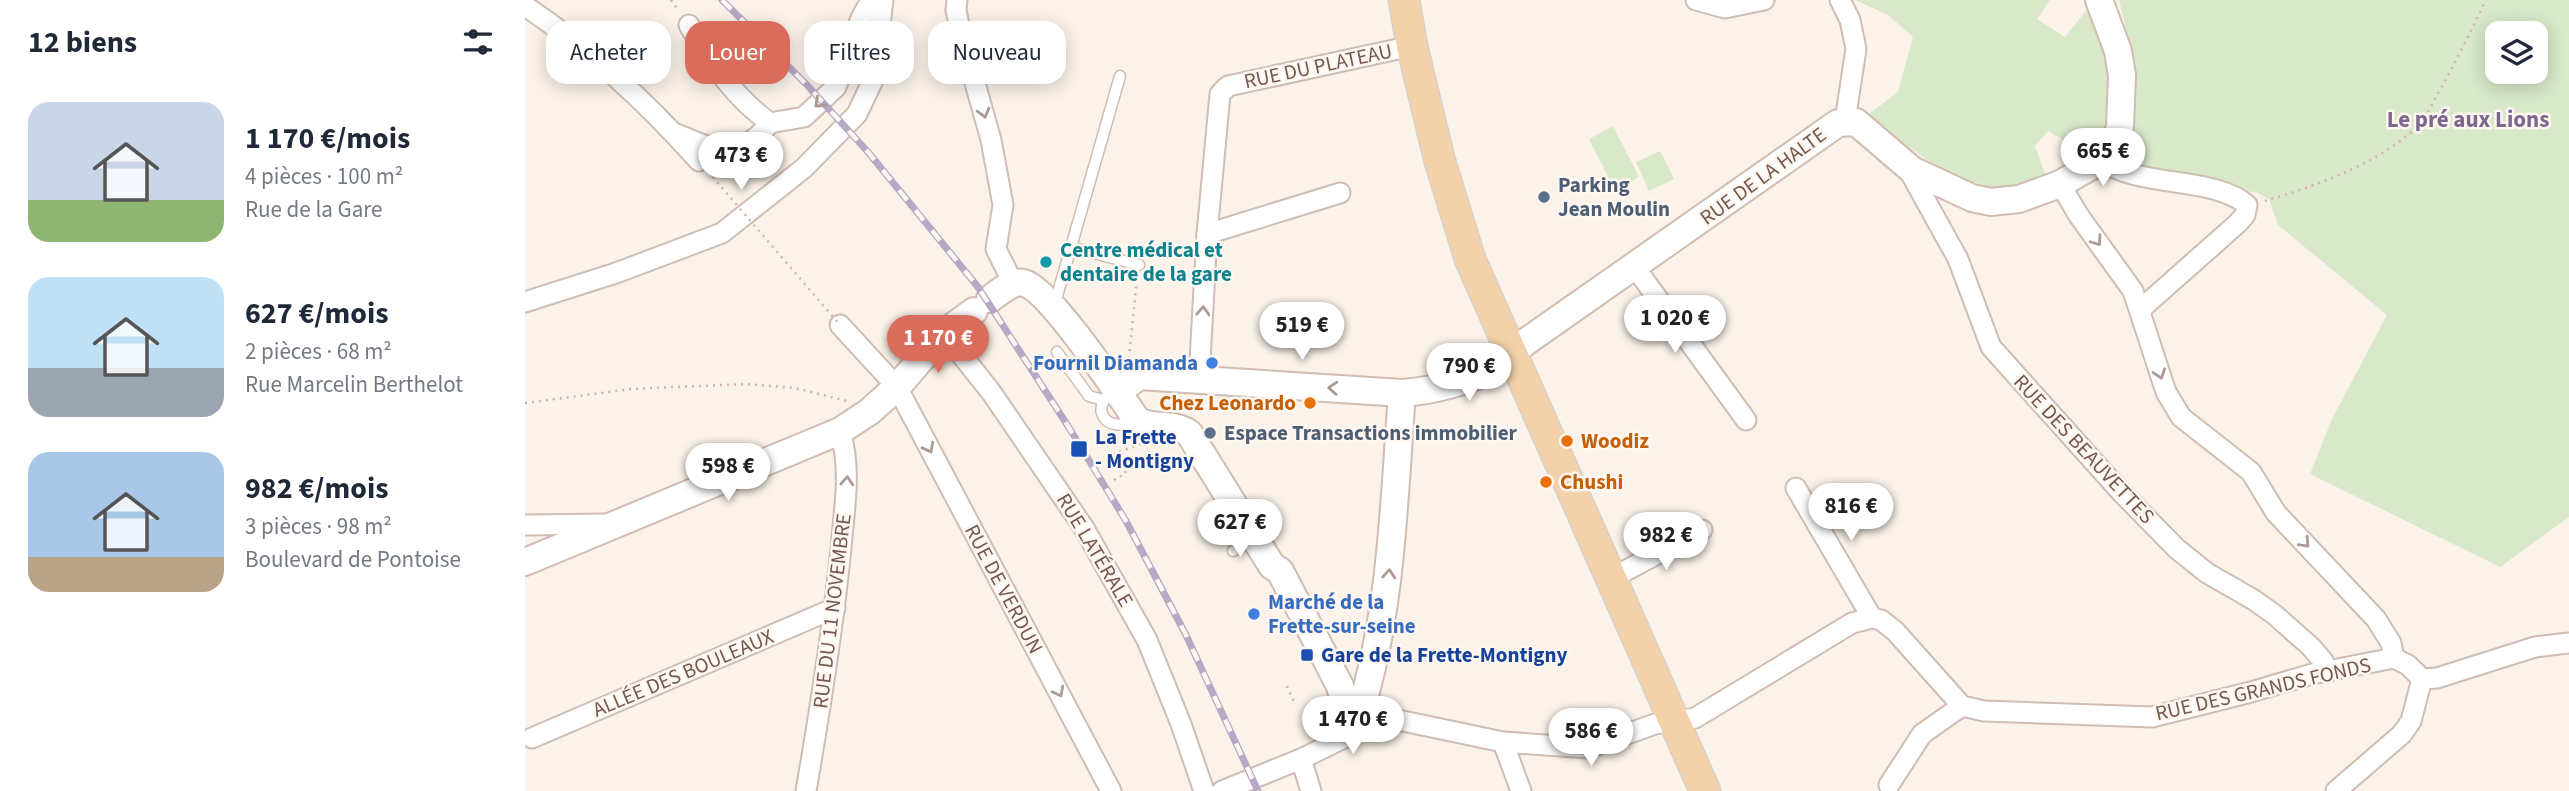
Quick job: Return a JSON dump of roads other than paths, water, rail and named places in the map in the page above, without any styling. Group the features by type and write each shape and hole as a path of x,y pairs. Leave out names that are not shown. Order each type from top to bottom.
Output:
{"main road":[{"path":"1404,0 1412,46 1439,158 1470,259 1705,791"}],"street":[{"path":"674,133 710,148 735,149 753,141 770,123 804,117 836,87 861,18 871,0"},
{"path":"525,302 617,273 722,233 804,168 856,114 873,80 883,0"},
{"path":"957,0 960,30 991,140 1003,205 996,249 1013,284"},
{"path":"1696,0 1725,8 1764,0"},
{"path":"1840,0 1850,20 1856,48 1845,121"},
{"path":"2099,0 2118,51 2122,75 2120,127 2115,143 2102,160 2118,170 2230,194 2247,205 2245,215 2238,223 2141,309"},
{"path":"525,6 583,47 674,133 699,161"},
{"name":"RUE DU PLATEAU","path":"1199,379 1207,234 1220,94 1228,86 1412,46"},
{"path":"729,84 748,107 770,123"},
{"name":"RUE DE LA HALTE","path":"1112,394 1139,376 1402,393 1427,391 1456,382 1496,366 1830,127 1845,121 1856,122 1863,127 1912,170 1953,191 1991,202 2019,199 2060,184 2102,160"},
{"name":"RUE DES BEAUVETTES","path":"1912,170 1912,176 1958,259 1991,347 2122,493 2177,549 2207,573 2275,615 2311,647 2323,661 2327,671"},
{"path":"2060,184 2079,216 2133,291 2173,407 2181,417 2251,472 2276,513 2376,619 2391,643 2394,658"},
{"path":"1207,234 1340,193"},
{"path":"1634,266 1746,420"},
{"path":"525,562 841,431 869,412 897,387 943,333 1013,284 1022,283 1030,286 1054,307 1112,394 1137,420 1143,424 1179,427 1189,433 1198,445 1244,545 1280,571 1345,700 1353,710 1503,742 1588,748 1655,724 1695,718 1852,623 1872,618 1881,620 1895,631 1962,706 1922,734 1889,785"},
{"name":"RUE DE VERDUN","path":"841,325 897,387 1111,791"},
{"name":"RUE LATÉRALE","path":"943,333 991,392 1084,528 1147,640 1181,724 1204,791"},
{"path":"1222,791 1301,759 1351,733 1368,686 1388,589 1402,393"},
{"name":"RUE DU 11 NOVEMBRE","path":"807,786 835,608 848,470 841,431"},
{"path":"1796,488 1872,618"},
{"path":"525,525 613,524"},
{"path":"1610,579 1702,530"},
{"name":"ALLÉE DES BOULEAUX","path":"532,738 835,608"},
{"path":"2336,791 2402,734 2411,721 2422,679 2437,678 2535,647 2569,643"},
{"name":"RUE DES GRANDS FONDS","path":"1962,706 1984,711 2152,717 2327,671 2394,658 2408,665 2422,679"},
{"path":"1340,686 1368,686"},
{"path":"1503,742 1521,791"},
{"path":"1301,759 1311,791"},
{"path":"786,791 807,786"}],"lane":[{"path":"1054,307 1119,76"},
{"path":"1071,247 1139,265"},
{"path":"1056,352 1089,396 1112,394"}],"railway":[{"path":"722,0 806,84 868,152 978,287 1126,521 1186,635 1258,791"}],"place":[{"name":"Parking Jean Moulin","path":"1544,197"},
{"name":"Centre médical et dentaire de la gare","path":"1046,262"},
{"name":"Fournil Diamanda","path":"1212,363"},
{"name":"Chez Leonardo","path":"1310,403"},
{"name":"Espace Transactions immobilier","path":"1210,433"},
{"name":"Woodiz","path":"1567,441"},
{"name":"La Frette - Montigny","path":"1079,449"},
{"name":"Chushi","path":"1546,482"},
{"name":"Marché de la Frette-sur-seine","path":"1254,614"},
{"name":"Gare de la Frette-Montigny","path":"1307,655"}],"district":[{"name":"Le pré aux Lions","path":"2468,119"}]}
